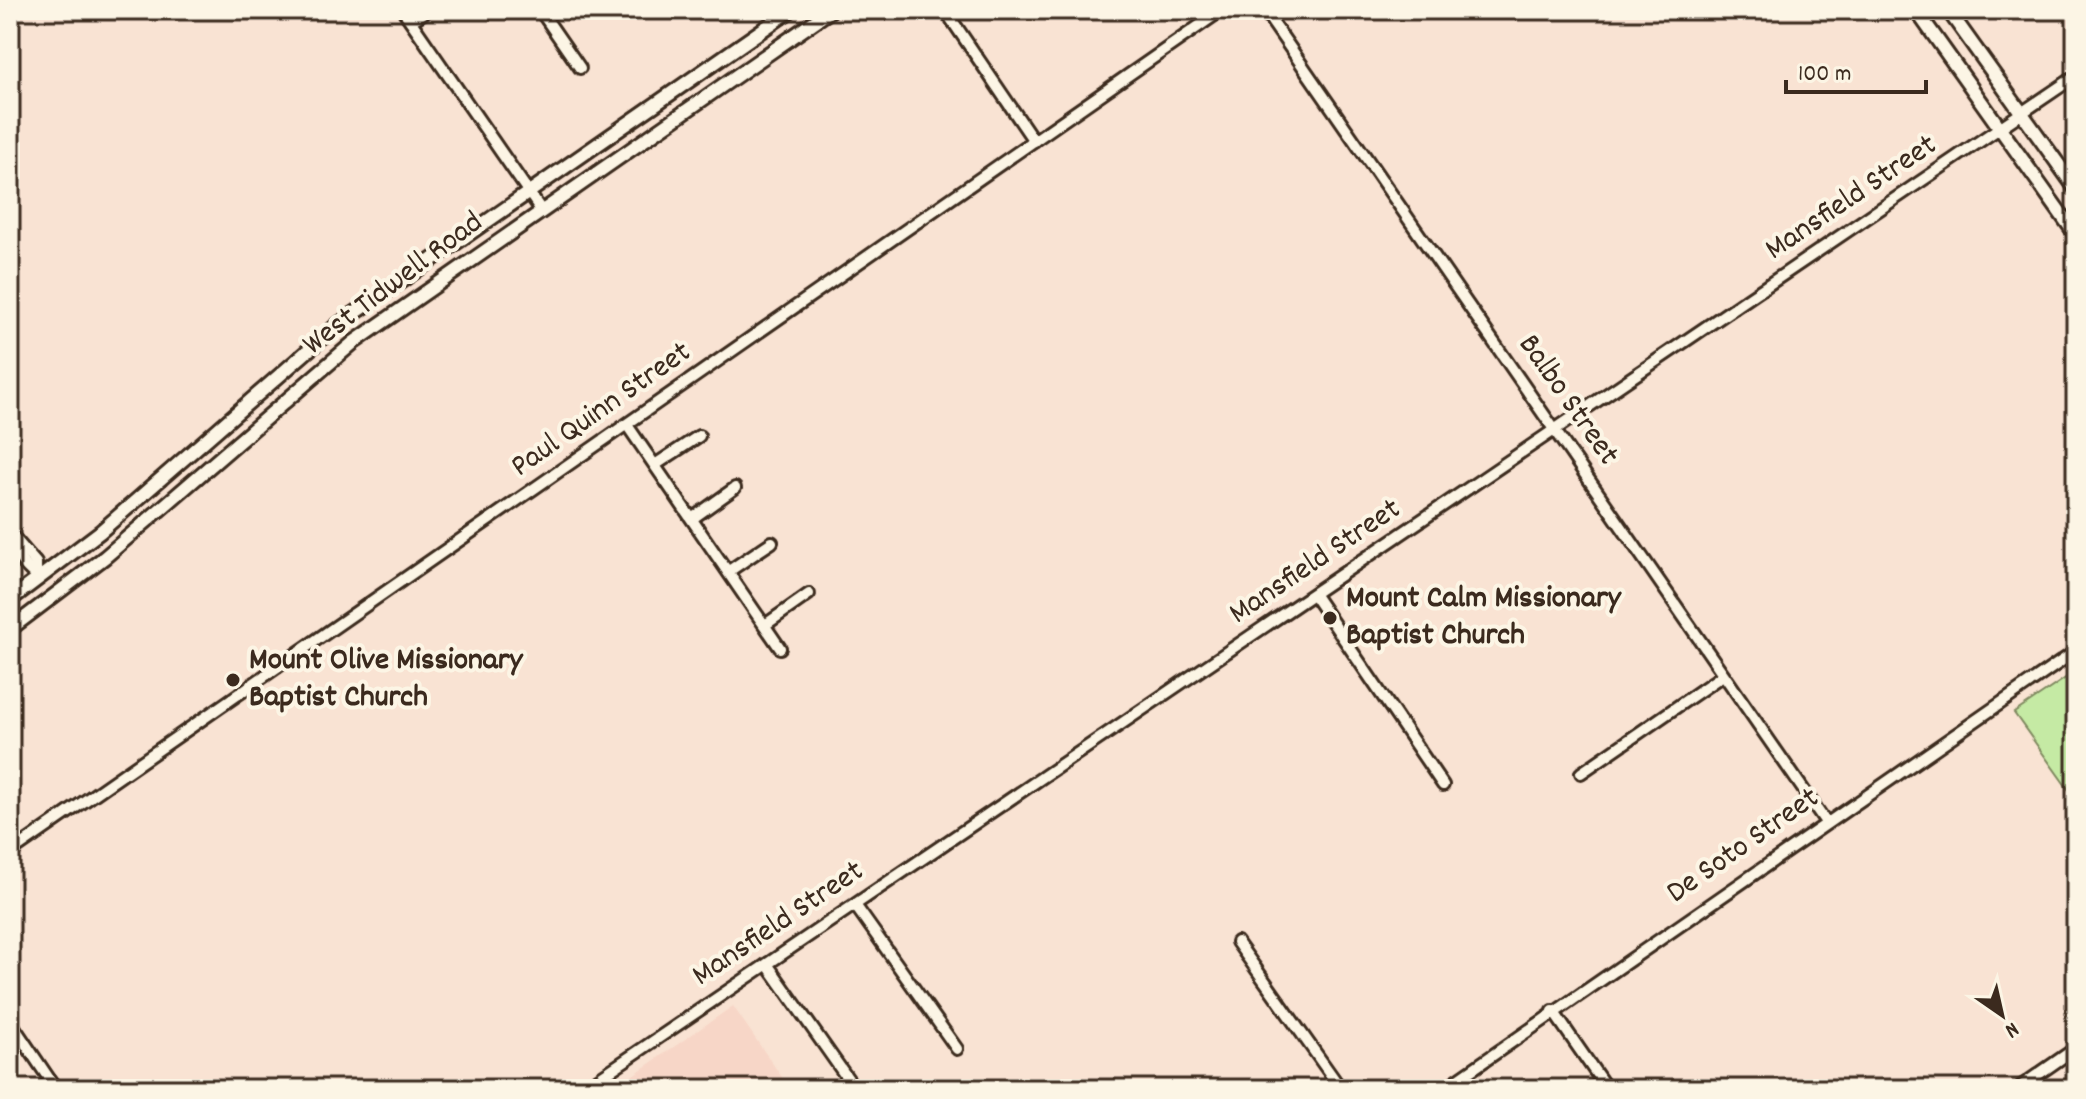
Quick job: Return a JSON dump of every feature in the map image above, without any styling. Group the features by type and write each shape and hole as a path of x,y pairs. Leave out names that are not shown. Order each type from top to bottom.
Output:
{"main road":[{"name":"West Tidwell Road","path":"10,600 100,532 335,327 791,10"},
{"name":"West Tidwell Road","path":"10,629 105,557 271,413 402,307 831,10"},
{"path":"1916,10 2076,235"},
{"path":"1948,10 2076,189"},
{"path":"710,66 724,84"},
{"path":"390,287 402,307"},
{"path":"256,396 271,413"}],"street":[{"path":"403,10 541,210"},
{"path":"411,21 428,10"},
{"path":"540,10 580,68"},
{"path":"945,10 1034,141"},
{"name":"Paul Quinn Street","path":"10,853 1222,10"},
{"name":"Balbo Street","path":"1264,10 1825,821"},
{"name":"Mansfield Street","path":"583,1089 2076,76"},
{"path":"627,425 780,648"},
{"path":"655,465 699,436"},
{"path":"693,518 735,488"},
{"path":"12,540 26,570 38,577"},
{"path":"729,571 772,542"},
{"path":"765,625 809,594"},
{"path":"1314,595 1443,785"},
{"name":"De Soto Street","path":"1444,1089 1825,821 2076,651"},
{"path":"1581,773 1723,675"},
{"path":"855,905 957,1049"},
{"path":"1237,942 1341,1089"},
{"path":"767,964 855,1089"},
{"path":"1553,1011 1607,1089"},
{"path":"10,1021 56,1089"},
{"path":"2017,1089 2076,1048"}],"shaded area":[{"path":"733,1006 790,1089 613,1089"}],"green space":[{"path":"2076,671 2076,790 2071,793 2014,713"}],"place":[{"name":"Mount Calm Missionary Baptist Church","path":"1330,618"},
{"name":"Mount Olive Missionary Baptist Church","path":"233,680"}]}
